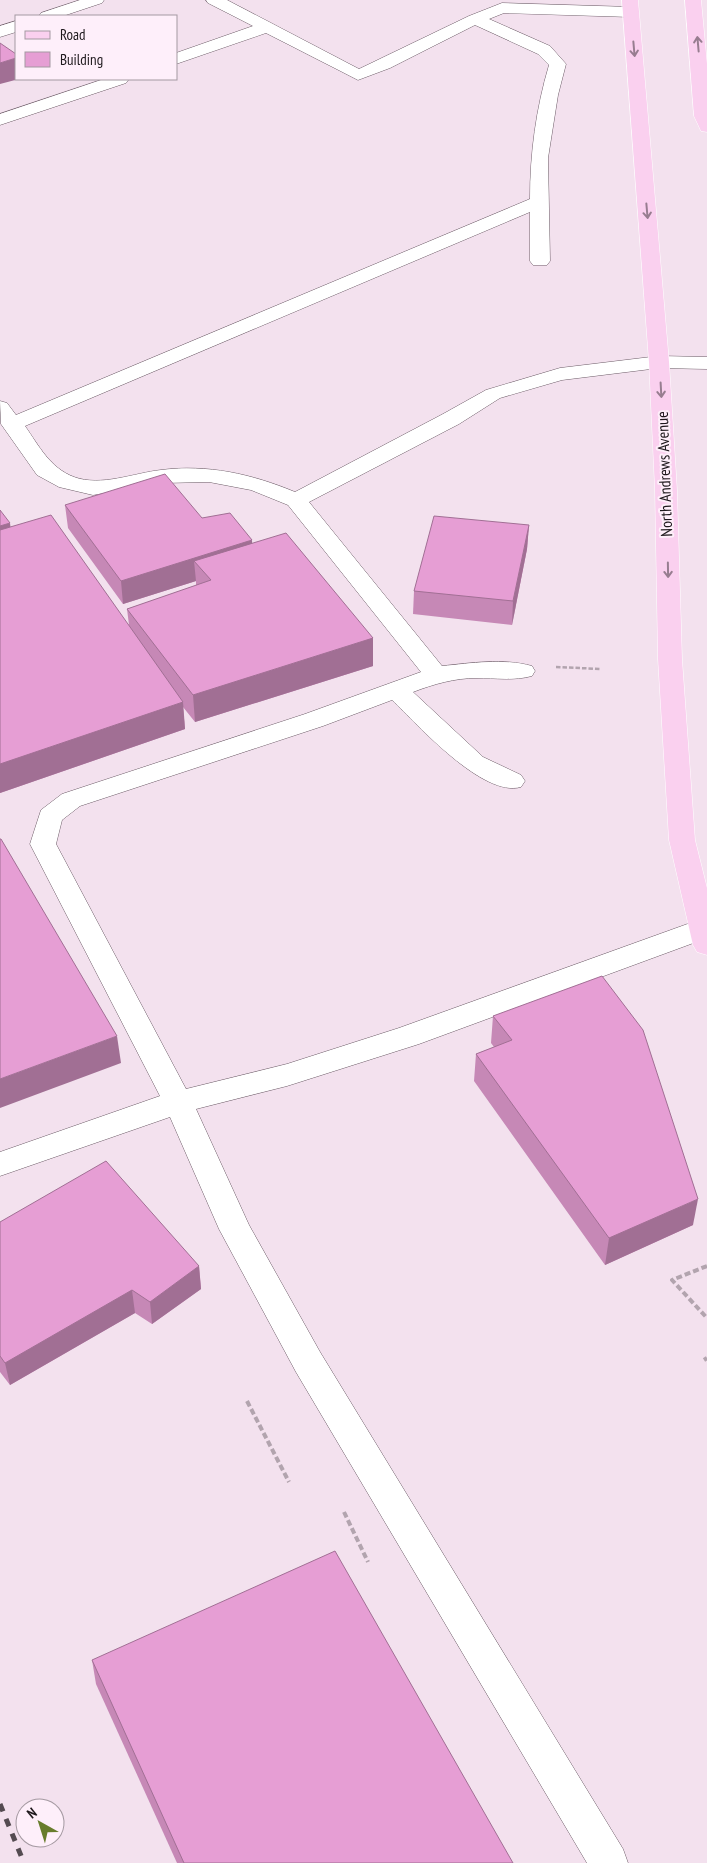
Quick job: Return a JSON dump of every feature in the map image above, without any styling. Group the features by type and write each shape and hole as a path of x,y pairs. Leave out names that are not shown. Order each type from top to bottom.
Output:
{"main road":[{"path":"693,0 706,120"},
{"name":"North Andrews Avenue","path":"630,6 659,362 666,490 670,658 682,840 705,937"}],"lane":[{"path":"50,15 96,0"},
{"path":"214,0 358,75 475,19 502,4 630,6"},
{"path":"475,19 544,50 558,64 549,95 539,158 540,261"},
{"path":"0,32 15,26"},
{"path":"178,58 267,27"},
{"path":"0,120 117,80"},
{"path":"436,675 296,500 257,484 209,475 162,476 94,488 67,482 45,470 6,416 538,202"},
{"path":"296,500 451,419 493,394 560,374 659,362 707,363"},
{"path":"523,671 475,670 436,675 71,800 50,816 42,844 178,1102 235,1229 308,1362 609,1863"},
{"path":"396,690 474,763 512,781"},
{"path":"0,1164 178,1102 287,1074 408,1036 705,937"}],"path":[{"path":"556,667 601,669"},
{"path":"707,1266 672,1280 707,1318"},
{"path":"247,1401 289,1482"},
{"path":"344,1512 368,1562"}],"building":[{"path":"0,43 15,53 15,58 0,63"},
{"path":"165,474 202,518 230,513 252,540 121,581 65,505"},
{"path":"0,510 10,523 0,526"},
{"path":"51,515 183,702 0,764 0,530"},
{"path":"434,516 529,525 513,601 414,591"},
{"path":"286,533 373,638 193,695 127,609 211,580 194,561"},
{"path":"0,839 117,1036 0,1079"},
{"path":"602,976 643,1030 698,1199 609,1238 476,1054 512,1040 493,1016"},
{"path":"106,1161 199,1266 150,1302 132,1290 5,1363 0,1356 0,1222"},
{"path":"335,1551 513,1863 184,1863 92,1660"}],"railway":[{"path":"0,1804 24,1863"}]}
